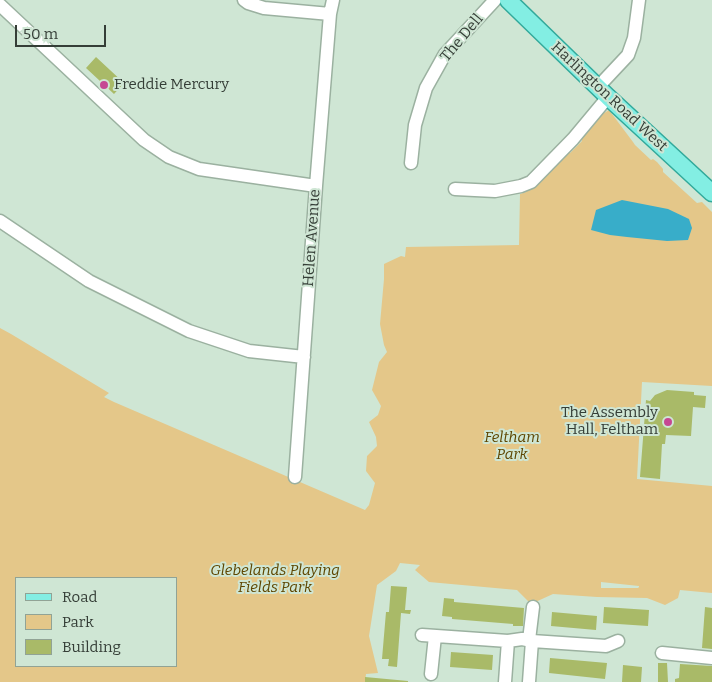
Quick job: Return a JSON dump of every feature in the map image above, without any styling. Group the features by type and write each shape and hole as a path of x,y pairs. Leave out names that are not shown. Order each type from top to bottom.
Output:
{"main road":[{"name":"Harlington Road West","path":"508,0 603,92 712,193"}],"street":[{"path":"244,0 264,8 330,14"},
{"name":"Helen Avenue","path":"296,477 316,186 330,14 333,0"},
{"name":"The Dell","path":"411,163 415,125 426,88 445,54 495,0"},
{"path":"455,189 495,192 531,182 573,139 628,55 634,38 639,0"},
{"path":"0,5 144,140 169,157 199,169 316,186"},
{"path":"0,221 89,281 189,331 249,351 304,357"},
{"path":"528,682 533,607"},
{"path":"431,674 429,636 508,642 522,638 606,646 618,641"},
{"path":"505,682 508,642"},
{"path":"662,653 712,658"}],"green space":[{"path":"609,110 635,145 651,160 653,159 657,162 663,169 663,172 697,203 702,202 712,212 712,386 642,382 637,479 712,486 712,593 680,590 678,598 665,605 647,598 553,594 531,604 517,590 429,582 415,570 420,565 400,563 396,571 377,585 369,636 378,673 366,674 365,682 0,682 0,328 109,393 104,397 114,402 365,510 369,505 375,483 366,471 367,456 377,446 376,437 369,422 378,415 381,406 372,390 379,362 387,352 380,324 384,264 401,256 405,257 406,247 519,245 520,194 526,192 525,179 541,165 570,153 582,141 581,137 598,117","holes":["601,582 639,586 638,588 601,588"]}],"water":[{"path":"622,200 668,209 689,219 692,228 688,240 667,241 627,237 591,230 596,210"}],"building":[{"path":"96,57 124,83 114,94 86,68"},
{"name":"The Assembly Hall, Feltham","path":"667,390 694,392 694,395 706,396 705,408 693,407 691,436 666,435 665,444 662,444 660,479 640,477 646,400 650,401 655,395"},
{"path":"391,586 407,587 405,610 411,610 410,614 401,613 397,667 388,666 389,659 382,659 386,612 389,612"},
{"path":"444,598 454,599 454,602 524,608 523,626 452,619 452,617 442,616"},
{"path":"604,607 649,610 648,626 603,623"},
{"path":"705,607 712,608 712,649 702,648"},
{"path":"552,612 597,616 596,630 551,626"},
{"path":"451,652 493,655 492,670 450,667"},
{"path":"550,658 607,663 605,679 549,673"},
{"path":"658,663 667,663 668,682 658,682"},
{"path":"680,664 712,666 712,682 675,682 675,679 679,678"},
{"path":"623,665 642,667 641,682 622,682"},
{"path":"365,677 408,681 408,682 365,682"}],"place":[{"name":"Freddie Mercury","path":"104,85"},
{"name":"The Assembly Hall, Feltham","path":"668,422"}],"park label":[{"name":"Feltham Park","path":"512,446"},
{"name":"Glebelands Playing Fields Park","path":"275,580"}]}
